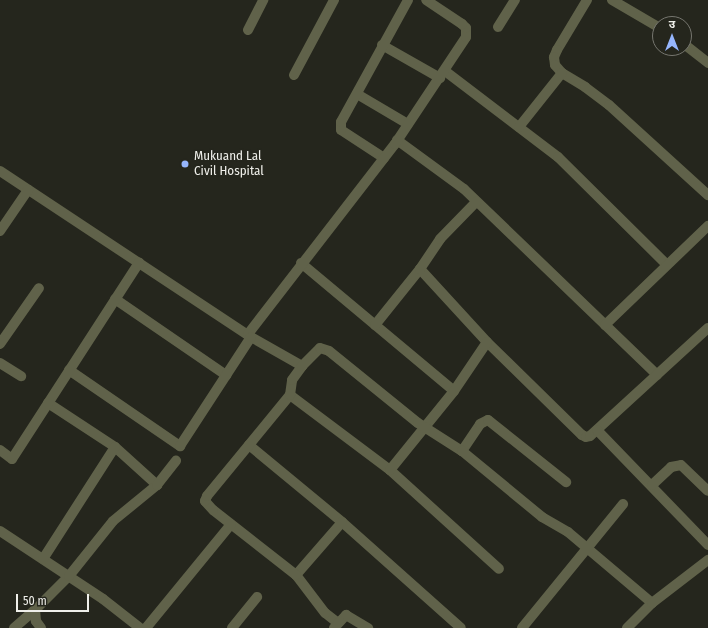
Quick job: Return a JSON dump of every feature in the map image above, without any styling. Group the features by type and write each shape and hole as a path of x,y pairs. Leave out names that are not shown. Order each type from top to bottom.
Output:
{"street":[{"path":"248,30 263,0"},
{"path":"294,75 334,0"},
{"path":"384,158 341,130 341,122 408,0"},
{"path":"69,370 180,446 250,336 301,263 384,158 442,75 466,37 466,28 426,0"},
{"path":"498,27 515,0"},
{"path":"587,0 554,57 555,66 562,73 585,87 609,105 708,195"},
{"path":"612,0 652,23"},
{"path":"382,45 442,75 519,127 558,157 667,265"},
{"path":"692,50 708,63"},
{"path":"519,127 562,73"},
{"path":"357,94 408,124"},
{"path":"397,140 464,189 657,375"},
{"path":"0,171 250,336 302,366"},
{"path":"0,231 28,190"},
{"path":"375,325 420,269 440,239 476,202"},
{"path":"605,325 708,226"},
{"path":"0,450 12,458 139,263"},
{"path":"301,263 454,391"},
{"path":"420,269 487,342 582,435 590,436 708,328"},
{"path":"0,344 39,288"},
{"path":"116,299 226,375"},
{"path":"390,470 454,391 487,342"},
{"path":"368,628 348,616 343,617 336,626 296,575 210,508 205,501 207,496 290,395 292,380 302,366 317,350 324,349 425,426 462,451 542,517 568,532 652,603"},
{"path":"0,363 21,376"},
{"path":"290,395 390,470 499,570"},
{"path":"48,403 115,447 157,484"},
{"path":"462,451 480,424 488,420 566,482"},
{"path":"597,430 652,485 708,545"},
{"path":"249,445 342,522 461,628"},
{"path":"43,559 115,447"},
{"path":"14,628 35,610 69,576 113,521 157,484 176,461"},
{"path":"652,485 671,467 680,465 708,491"},
{"path":"522,628 624,504"},
{"path":"296,575 342,522"},
{"path":"146,628 231,524"},
{"path":"0,531 103,599 140,628"},
{"path":"627,628 652,603 708,560"},
{"path":"232,628 257,597"},
{"path":"35,610 36,622 41,628"}],"place":[{"name":"Mukuand Lal Civil Hospital","path":"185,164"}]}
